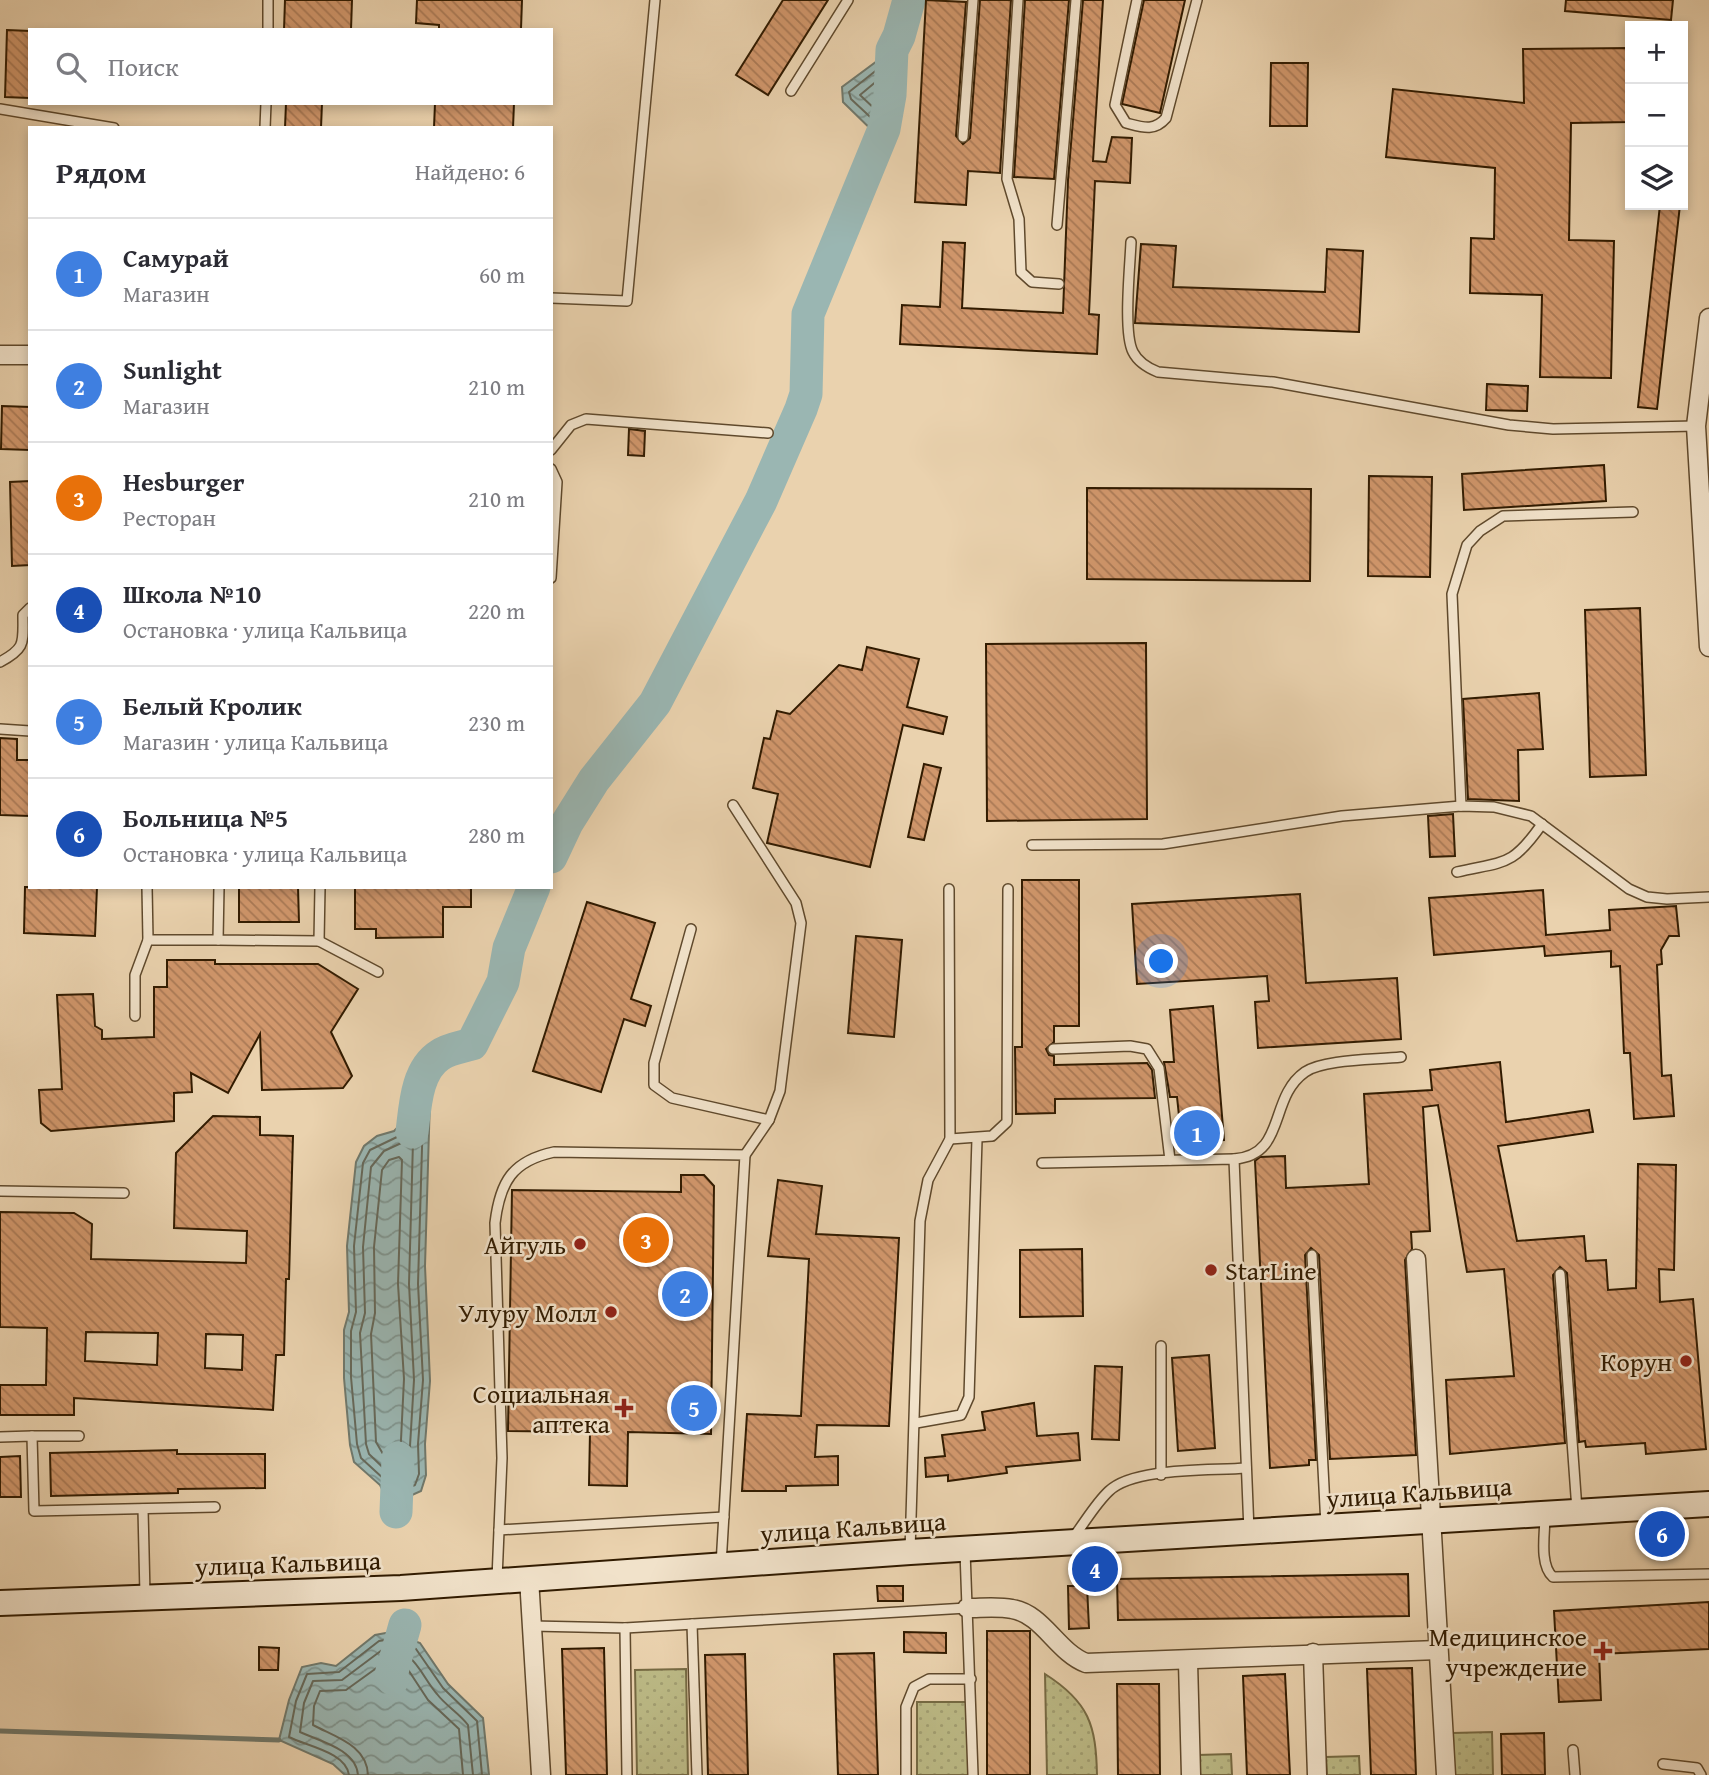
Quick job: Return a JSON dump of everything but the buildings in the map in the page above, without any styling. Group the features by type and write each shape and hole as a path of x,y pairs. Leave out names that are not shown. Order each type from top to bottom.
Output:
{"street":[{"path":"1709,318 1705,389 1696,426 1709,647"},
{"path":"0,355 28,355"},
{"path":"1416,1259 1446,1775"},
{"name":"улица Кальвица","path":"0,1603 401,1588 910,1552 1709,1504"},
{"path":"529,1578 541,1775"},
{"path":"968,1608 1013,1609 1025,1613 1072,1658 1086,1663 1188,1662 1313,1653 1438,1650"},
{"path":"1313,1653 1317,1775"},
{"path":"1188,1662 1191,1775"}],"lane":[{"path":"268,0 268,28"},
{"path":"553,298 627,301 655,0"},
{"path":"792,92 848,0"},
{"path":"963,137 973,0"},
{"path":"1018,0 1007,179 1019,219 1021,272 1032,282 1059,284"},
{"path":"1057,225 1076,0"},
{"path":"1137,0 1115,105 1126,123 1145,128 1160,124 1166,118 1197,0"},
{"path":"265,126 266,105"},
{"path":"0,109 102,126"},
{"path":"1131,242 1128,338 1133,353 1145,366 1158,372 1316,389 1509,425 1553,429 1696,426"},
{"path":"553,448 571,425 586,419 768,433"},
{"path":"553,473 557,482 553,546"},
{"path":"1461,806 1452,594 1467,545 1480,531 1503,516 1633,512"},
{"path":"0,662 18,652 23,643 23,615 28,610"},
{"path":"0,729 28,731"},
{"path":"721,1566 745,1155 769,1120 780,1091 801,923 796,902 733,805"},
{"path":"1032,845 1163,844 1342,816 1461,806 1512,811 1531,816 1629,889 1647,897 1709,897"},
{"path":"1457,872 1510,860 1526,847 1542,824"},
{"path":"135,1016 135,975 148,940 147,889"},
{"path":"218,940 219,889"},
{"path":"319,942 320,889"},
{"path":"910,1552 916,1423 920,1221 928,1180 950,1139 949,889"},
{"path":"950,1139 992,1136 1007,1122 1008,889"},
{"path":"691,929 654,1063 654,1085 673,1098 769,1120"},
{"path":"148,940 319,942 377,972"},
{"path":"1053,1049 1130,1046 1147,1049 1160,1068 1170,1160"},
{"path":"1042,1163 1250,1158 1268,1143 1286,1095 1306,1071 1320,1066 1401,1057"},
{"path":"916,1423 961,1415 969,1397 977,1139"},
{"path":"497,1580 502,1458 495,1223 499,1191 514,1170 535,1156 554,1152 745,1155"},
{"path":"1234,1159 1249,1533"},
{"path":"0,1191 124,1193"},
{"path":"1312,1255 1326,1528"},
{"path":"1560,1275 1577,1512"},
{"path":"1161,1346 1161,1475"},
{"path":"32,1436 34,1511 215,1507"},
{"path":"0,1437 79,1436"},
{"path":"1069,1543 1109,1491 1123,1482 1161,1475 1246,1468"},
{"path":"143,1509 145,1598"},
{"path":"1545,1514 1546,1562 1548,1572 1553,1577 1709,1574"},
{"path":"499,1530 724,1517"},
{"path":"965,1549 973,1775"},
{"path":"531,1626 625,1628 968,1608"},
{"path":"692,1624 697,1775"},
{"path":"625,1628 627,1775"},
{"path":"906,1775 906,1707 914,1687 929,1679 971,1679"},
{"path":"1573,1750 1575,1775"},
{"path":"1663,1765 1692,1765 1701,1775"}],"shaded area":[{"path":"686,1669 688,1775 637,1775 635,1670"},
{"path":"1045,1674 1072,1695 1087,1716 1095,1742 1097,1775 1047,1775"},
{"path":"917,1702 968,1702 969,1775 917,1775"},
{"path":"1492,1732 1493,1775 1454,1775 1453,1733"},
{"path":"1231,1754 1232,1775 1198,1775 1198,1755"},
{"path":"1359,1756 1360,1775 1327,1775 1326,1757"}],"water":[{"path":"892,50 903,97 886,144 843,102 842,87"},
{"path":"418,1089 430,1098 425,1266 430,1381 425,1444 426,1475 421,1491 390,1505 380,1485 354,1462 350,1445 344,1378 344,1330 349,1312 347,1246 356,1162 364,1146 377,1136 394,1131 406,1119"},
{"path":"391,1632 420,1643 448,1684 483,1718 489,1775 345,1775 333,1764 279,1740 289,1700 302,1667 321,1663 336,1666 375,1635"}],"waterway":[{"path":"553,853 567,823 594,780 655,703 761,501 801,409 806,394 808,314 884,129 890,95 892,50 899,36 909,0"},
{"path":"412,1132 421,1080 432,1062 443,1053 472,1044 503,982 509,948 533,889"},
{"path":"396,1512 398,1458"},
{"path":"393,1679 391,1675 405,1625"},
{"path":"0,1731 279,1740"}],"place":[{"name":"Самурай","path":"1197,1133"},
{"name":"Hesburger","path":"646,1240"},
{"name":"Айгуль","path":"580,1244"},
{"name":"StarLine","path":"1211,1270"},
{"name":"Sunlight","path":"685,1294"},
{"name":"Улуру Молл","path":"611,1312"},
{"name":"Корун","path":"1686,1361"},
{"name":"Социальная аптека","path":"624,1408"},
{"name":"Белый Кролик","path":"694,1408"},
{"name":"Больница №5","path":"1662,1534"},
{"name":"Школа №10","path":"1095,1569"},
{"name":"Медицинское учреждение","path":"1603,1651"}]}
